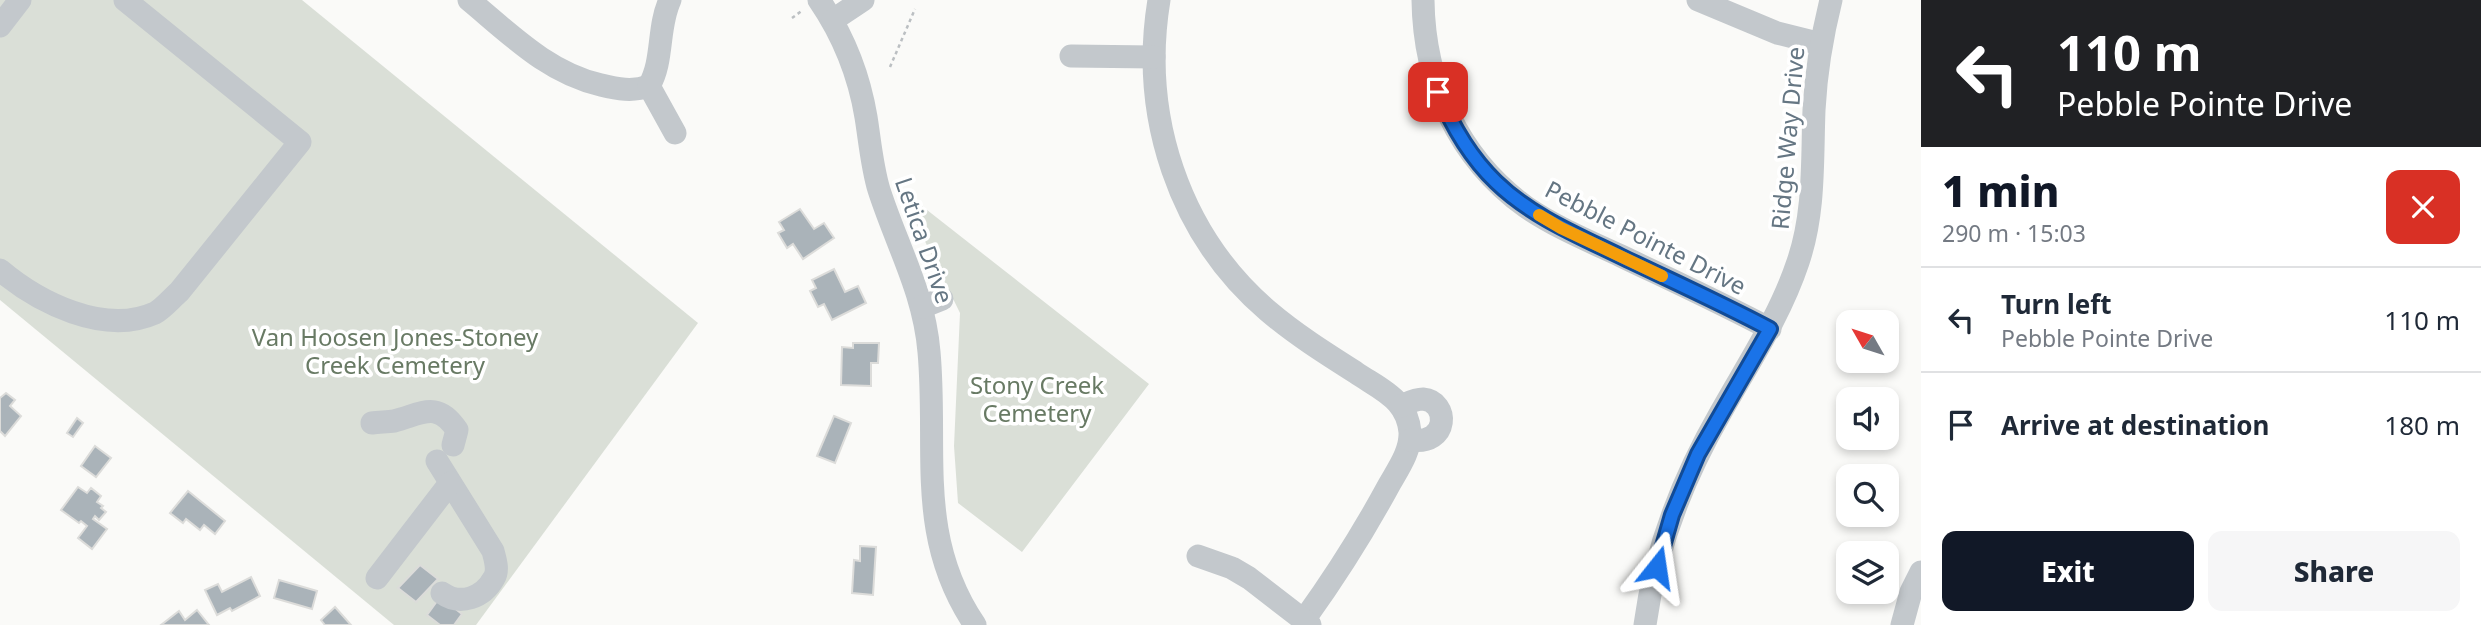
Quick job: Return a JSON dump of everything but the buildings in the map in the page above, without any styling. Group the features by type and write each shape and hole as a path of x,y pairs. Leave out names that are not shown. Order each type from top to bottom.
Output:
{"street":[{"path":"0,26 20,0"},
{"path":"0,270 49,303 93,318 127,319 156,313 179,292 300,142 125,0"},
{"path":"469,0 560,72 610,88 630,90 649,86 655,76 662,25 670,0"},
{"path":"833,20 863,0"},
{"path":"1159,0 1154,57 1156,103 1168,161 1185,204 1208,243 1231,273 1267,310 1305,340 1387,393 1401,406 1410,430 1410,440 1403,458 1360,537 1307,622 1249,578 1232,568 1198,556"},
{"name":"Pebble Pointe Drive","path":"1423,0 1423,29 1438,92 1461,139 1496,182 1526,206 1561,228 1770,329"},
{"path":"1698,0 1777,33 1821,44"},
{"name":"Ridge Way Drive","path":"1645,625 1661,549 1681,491 1720,412 1770,329 1798,261 1811,206 1814,109 1821,44 1831,0"},
{"name":"Letica Drive","path":"815,2 833,20 852,62 862,97 874,172 880,192 908,263 932,303 932,500 936,529 949,574 975,625"},
{"path":"1071,56 1154,57"},
{"path":"649,86 675,133"},
{"path":"1401,406 1421,399 1430,401 1440,413 1441,427 1436,435 1421,442 1410,440"},
{"path":"372,423 436,411 449,418 457,430 445,453 450,483 494,551 495,578 479,593 463,601 450,599 442,593"},
{"path":"377,578 450,483"},
{"path":"1902,625 1911,592 1921,572"}],"path":[{"path":"792,18 815,2"},
{"path":"890,67 915,9"}],"green space":[{"name":"Van Hoosen Jones-Stoney Creek Cemetery","path":"0,0 302,0 698,323 476,625 394,625 0,300"},
{"name":"Stony Creek Cemetery","path":"899,188 1149,384 1022,552 958,503 954,446 960,313"}],"slow traffic":[{"path":"1539,215 1662,276"}],"route":[{"path":"1438,92 1461,139 1479,163 1496,182 1526,206 1561,228 1770,329 1698,454 1672,515 1657,567"}]}
